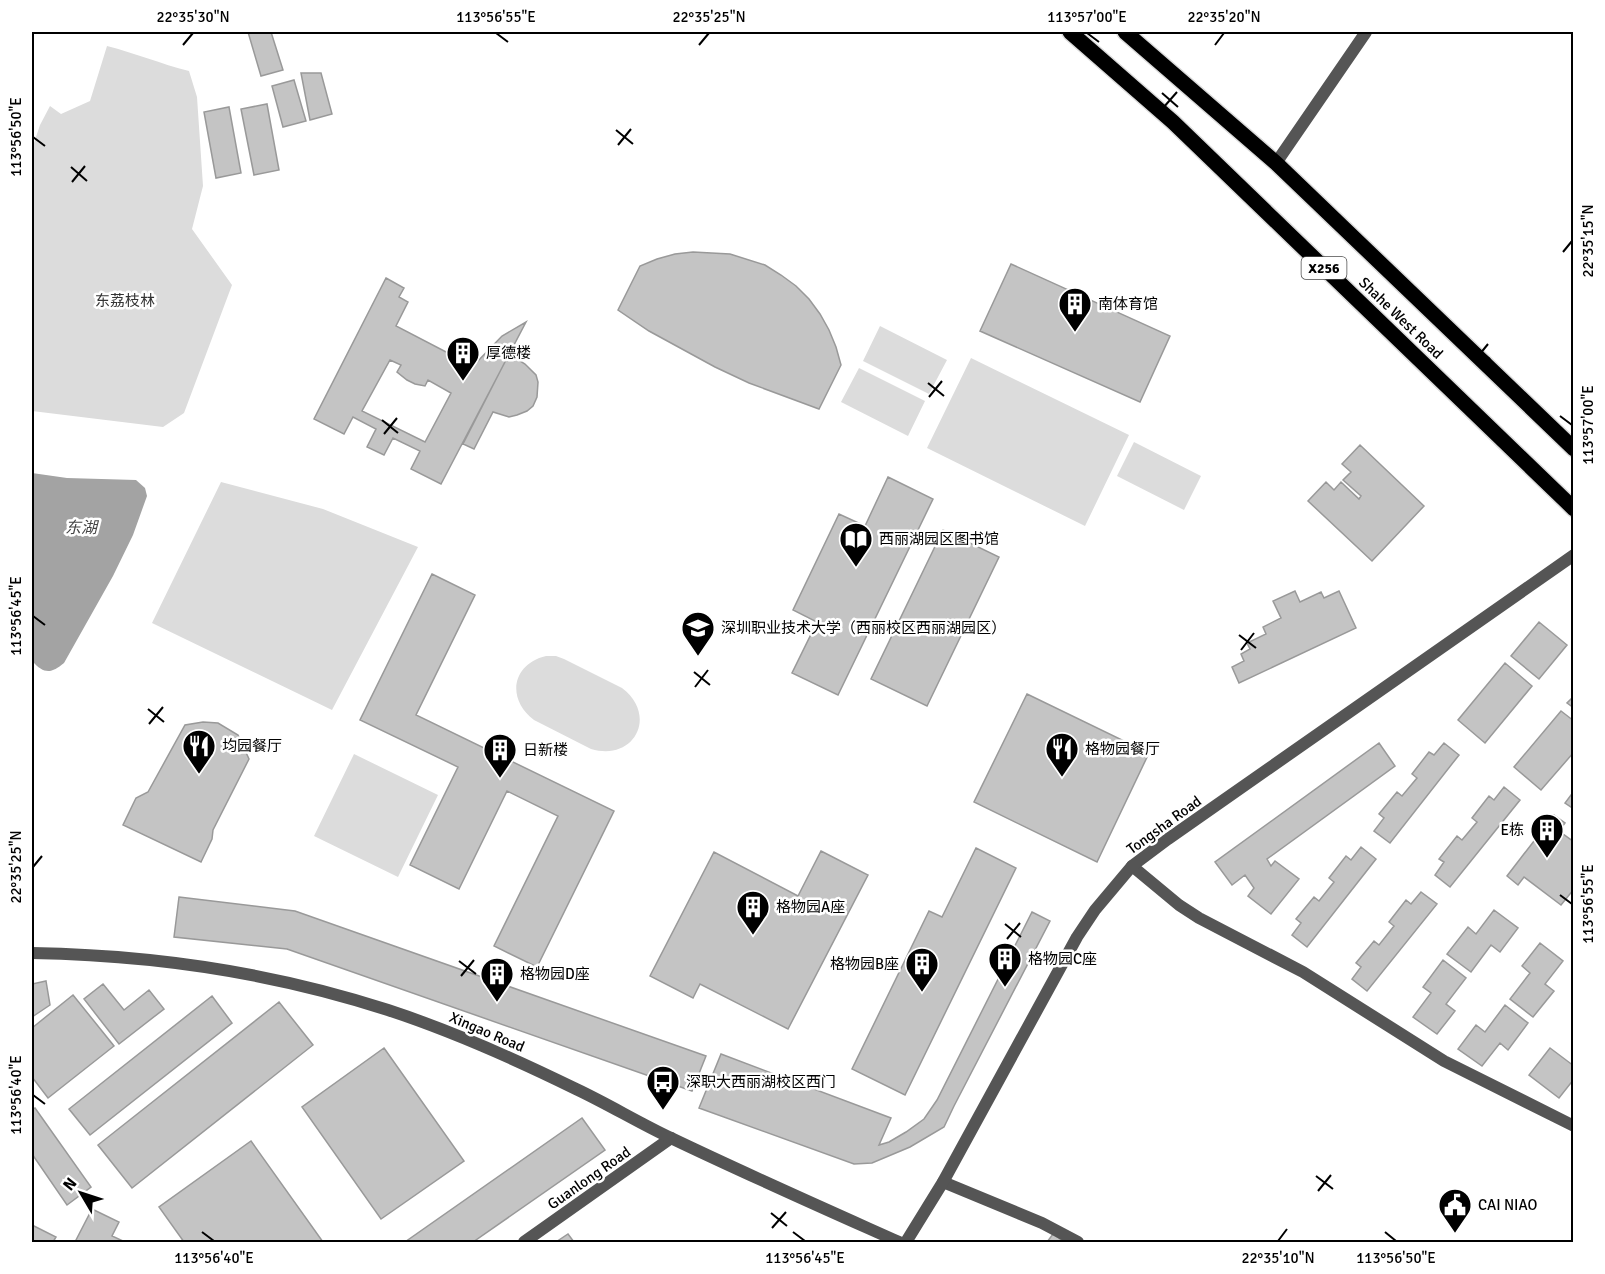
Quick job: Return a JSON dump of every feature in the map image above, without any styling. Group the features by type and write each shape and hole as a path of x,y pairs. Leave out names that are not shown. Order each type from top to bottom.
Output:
{"main road":[{"name":"Shahe West Road","path":"1070,32 1173,122 1574,509"},
{"name":"Shahe West Road","path":"1125,32 1276,163 1574,449"}],"street":[{"path":"1276,163 1366,32"},
{"name":"Tongsha Road","path":"906,1242 943,1182 1077,937 1095,910 1132,866 1168,838 1574,555"},
{"path":"1132,866 1179,905 1199,918 1303,972 1444,1060 1574,1126"},
{"name":"Xingao Road","path":"32,953 93,955 186,963 289,982 389,1010 486,1047 578,1089 671,1138 899,1242"},
{"name":"Guanlong Road","path":"524,1242 671,1138"},
{"path":"943,1182 1041,1223 1078,1242"}],"green space":[{"name":"东荔枝林","path":"107,46 189,71 197,97 203,186 192,229 232,285 184,413 163,427 32,411 32,149 40,125 50,106 61,114 90,101"},
{"path":"880,326 947,360 929,394 863,361"},
{"path":"971,358 1129,435 1085,526 927,448"},
{"path":"859,368 925,401 908,436 841,402"},
{"path":"1134,442 1201,476 1184,510 1117,476"},
{"path":"221,482 323,509 418,547 332,710 152,623"},
{"path":"546,656 564,659 622,688 633,699 639,711 640,723 630,743 619,749 606,751 591,749 534,720 525,712 517,693 520,674 526,666"},
{"path":"354,754 438,795 398,877 314,836"}],"water":[{"name":"东湖","path":"32,473 67,478 136,480 145,488 147,496 133,535 113,576 64,663 51,671 40,668 32,661"}],"building":[{"path":"248,32 271,32 283,70 261,76"},
{"path":"301,73 321,73 332,114 310,120"},
{"path":"294,80 306,121 283,127 272,86"},
{"path":"267,104 279,170 254,175 241,109"},
{"path":"229,107 241,173 216,178 204,112"},
{"path":"693,252 730,254 765,265 796,286 809,299 829,330 841,365 819,409 749,383 715,367 649,331 618,310 640,266 675,254"},
{"name":"南体育馆","path":"1011,264 1170,336 1140,402 980,331"},
{"name":"厚德楼","path":"386,278 404,288 399,297 408,302 396,326 473,366 502,336 526,322 441,484 411,469 420,451 393,438 384,455 367,447 376,429 353,417 344,434 314,419","holes":["390,360 401,365 397,372 407,380 425,386 428,380 451,393 425,442 362,411"]},
{"path":"509,354 525,364 536,375 537,397 533,406 517,415 509,417 493,412 474,449 463,444"},
{"path":"1360,445 1424,506 1372,561 1308,501 1326,482 1334,490 1341,482 1359,499 1361,496 1343,480 1351,472 1342,464"},
{"name":"西丽湖园区图书馆","path":"888,477 933,499 838,695 792,673 817,622 793,610 839,514 865,526"},
{"path":"943,530 999,557 927,706 871,679"},
{"name":"日新楼","path":"432,574 475,595 416,715 614,811 537,967 494,946 558,816 507,791 459,889 410,865 458,767 360,720"},
{"path":"1295,591 1300,602 1321,592 1324,598 1339,591 1356,628 1239,683 1232,667 1244,661 1241,654 1250,649 1247,643 1266,634 1263,627 1281,618 1273,601"},
{"path":"1539,622 1567,645 1539,679 1511,656"},
{"path":"1505,663 1532,686 1485,743 1458,720"},
{"name":"格物园餐厅","path":"1027,694 1149,753 1097,862 974,802"},
{"path":"1574,696 1574,708 1567,703"},
{"path":"1561,711 1574,721 1574,752 1541,790 1514,767"},
{"name":"均园餐厅","path":"203,722 218,723 238,735 249,759 213,830 212,839 201,862 123,825 136,798 148,792 185,725"},
{"path":"1379,743 1395,766 1267,859 1271,866 1275,861 1299,879 1271,914 1248,896 1254,888 1245,875 1232,885 1215,862"},
{"path":"1444,743 1459,755 1390,843 1374,831 1384,818 1379,814 1397,792 1402,796 1417,778 1412,774 1429,752 1434,755"},
{"path":"1504,787 1520,800 1450,887 1435,875 1444,862 1439,859 1457,836 1462,840 1477,822 1472,818 1489,796 1494,800"},
{"path":"1574,791 1574,809 1565,803"},
{"name":"E栋","path":"1554,815 1565,823 1559,831 1574,842 1574,889 1561,905 1524,877 1518,885 1507,876"},
{"path":"1361,847 1376,859 1307,947 1292,935 1301,923 1296,919 1314,897 1319,901 1334,882 1329,878 1346,856 1351,860"},
{"name":"格物园B座","path":"976,848 1016,868 905,1095 852,1069 929,911 942,917"},
{"name":"格物园A座","path":"821,851 868,875 788,1029 700,984 693,998 650,976 714,852 798,896"},
{"path":"1421,892 1437,904 1367,991 1352,979 1361,967 1356,963 1374,941 1379,945 1394,926 1389,922 1406,900 1411,904"},
{"name":"格物园D座","path":"179,897 295,911 706,1056 692,1091 287,949 174,937"},
{"path":"1494,910 1518,928 1500,952 1491,945 1471,972 1447,954 1468,927 1476,934"},
{"name":"格物园C座","path":"1032,912 1050,921 944,1127 910,1147 872,1163 854,1164 699,1108 721,1054 891,1118 879,1145 906,1132 924,1119 937,1100"},
{"path":"1540,943 1563,961 1545,984 1554,991 1533,1017 1510,999 1530,973 1522,966"},
{"path":"1443,960 1466,978 1446,1004 1455,1011 1437,1034 1413,1017 1431,993 1423,987"},
{"path":"46,981 50,1005 32,1017 32,984"},
{"path":"103,984 124,1010 149,990 164,1009 119,1044 84,999"},
{"path":"73,995 114,1046 48,1098 32,1077 32,1028"},
{"path":"212,996 232,1023 90,1135 69,1109"},
{"path":"279,1002 313,1045 132,1188 98,1145"},
{"path":"1505,1005 1528,1023 1508,1050 1500,1043 1482,1066 1458,1049 1476,1025 1485,1032"},
{"path":"384,1048 464,1161 381,1219 302,1107"},
{"path":"1550,1048 1574,1066 1574,1079 1559,1098 1529,1075"},
{"path":"35,1108 91,1187 67,1205 32,1154 32,1110"},
{"path":"582,1118 605,1150 473,1242 405,1242"},
{"path":"251,1141 323,1242 184,1242 159,1207"},
{"path":"92,1209 119,1222 112,1236 125,1242 75,1242"},
{"path":"32,1225 56,1237 53,1242 32,1242"},
{"path":"568,1234 574,1242 556,1242"},
{"path":"1053,1234 1064,1242 1047,1242"}],"place":[{"name":"南体育馆","path":"1075,333"},
{"name":"厚德楼","path":"463,382"},
{"name":"西丽湖园区图书馆","path":"856,568"},
{"name":"深圳职业技术大学（西丽校区西丽湖园区）","path":"698,657"},
{"name":"均园餐厅","path":"199,775"},
{"name":"格物园餐厅","path":"1062,778"},
{"name":"日新楼","path":"500,779"},
{"name":"E栋","path":"1547,859"},
{"name":"格物园A座","path":"753,936"},
{"name":"格物园C座","path":"1005,988"},
{"name":"格物园B座","path":"922,993"},
{"name":"格物园D座","path":"497,1003"},
{"name":"深职大西丽湖校区西门","path":"663,1111"},
{"name":"CAI NIAO","path":"1455,1234"}]}
